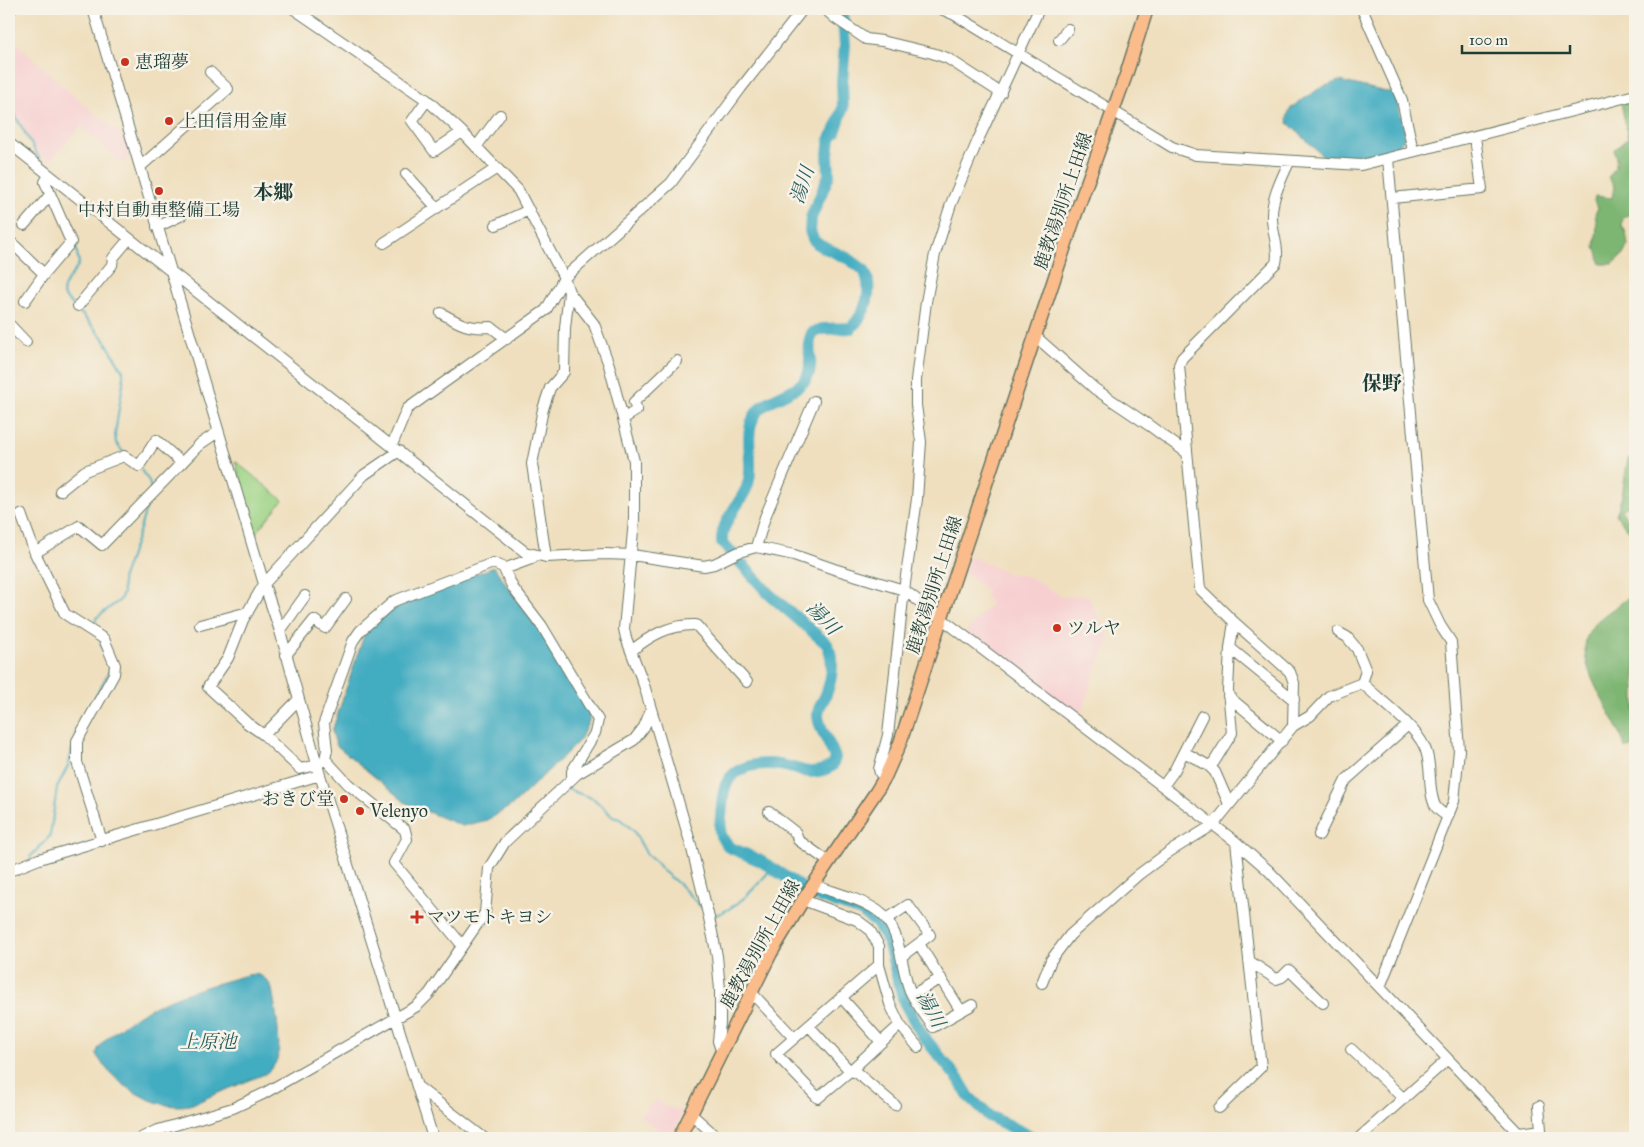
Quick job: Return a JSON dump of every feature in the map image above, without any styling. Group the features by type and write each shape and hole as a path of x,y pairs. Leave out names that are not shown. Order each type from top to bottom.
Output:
{"main road":[{"name":"鹿教湯別所上田線","path":"679,1138 771,953 828,862 886,776 900,743 1035,336 1147,9"}],"street":[{"path":"93,9 157,227 172,271 218,432 321,766 394,1017 433,1138"},
{"path":"294,9 427,100 462,132 518,190 564,278 569,292 594,324 609,365 634,461 632,555 624,620 626,638 644,685 691,844 710,918 717,956 720,990 718,1041 722,1053"},
{"path":"462,945 394,863 407,839 405,830 348,784 321,766 300,769 208,687 228,658 248,612 264,584 364,475 396,448 407,409 546,310 564,278 672,183 741,88 803,9"},
{"path":"825,9 866,40 882,41 947,58 1001,93"},
{"path":"941,9 955,15 1172,147 1189,154 1289,162 1361,165 1635,95"},
{"path":"886,776 880,773 879,769 888,735 904,590 917,500 922,442 915,395 916,380 926,302 935,254 951,204 978,140 1039,9"},
{"path":"1362,9 1402,100 1413,152"},
{"path":"1059,40 1068,29"},
{"path":"140,167 228,89 210,72"},
{"path":"427,100 412,121 434,151 462,132"},
{"path":"476,147 500,115"},
{"path":"1392,198 1482,189 1475,137"},
{"path":"9,143 525,552 541,556"},
{"path":"1380,987 1454,801 1458,750 1451,642 1428,600 1388,159"},
{"path":"1289,162 1275,197 1272,216 1278,255 1276,263 1182,358 1179,365 1200,589 1290,672 1294,683 1294,726"},
{"path":"384,243 497,168"},
{"path":"406,174 437,208"},
{"path":"24,301 71,242 45,182 49,175"},
{"path":"24,225 50,195"},
{"path":"496,226 529,210"},
{"path":"157,227 182,214"},
{"path":"78,306 112,265 114,258 129,238"},
{"path":"9,240 26,259 44,274"},
{"path":"541,556 532,464 543,409 550,388 564,372 565,328 569,292"},
{"path":"441,313 462,325 476,329 491,327 506,339"},
{"path":"9,324 26,342"},
{"path":"1035,336 1095,389 1187,453"},
{"path":"623,419 637,410 634,402 677,361"},
{"path":"756,546 762,524 814,401"},
{"path":"35,553 79,526 102,545 200,444 218,432"},
{"path":"60,491 85,471 124,456 139,466 156,440 182,463"},
{"path":"21,514 35,553 65,614 104,639 115,665 114,674 77,741 77,762 102,841"},
{"path":"504,568 541,556 595,554 632,555 704,566 714,564 756,546 794,555 834,570 904,590 1236,842 1268,870 1295,896 1521,1136 1541,1130 1539,1106"},
{"path":"321,766 327,750 324,723 352,641 360,631 394,600 493,563 504,568 513,588 542,626 598,720 595,733 572,771 572,778"},
{"path":"280,631 305,596"},
{"path":"286,655 314,620 325,628 346,599"},
{"path":"200,625 248,612"},
{"path":"1209,766 1214,762 1232,732 1228,696 1230,648 1234,622"},
{"path":"631,651 650,637 681,624 696,625 747,682"},
{"path":"1338,632 1347,637 1357,649 1366,671 1362,683"},
{"path":"1230,648 1294,700"},
{"path":"1362,683 1408,725 1424,745 1429,758 1432,795 1435,806 1448,817"},
{"path":"1042,983 1051,960 1070,935 1138,875 1169,852 1213,825 1294,726 1310,716 1329,696 1362,683"},
{"path":"1228,696 1282,741"},
{"path":"264,735 299,699"},
{"path":"141,1138 155,1131 202,1119 233,1108 263,1094 394,1017 417,1006 424,1000 485,912 489,868 502,847 510,837 572,778 634,740 644,727 651,710"},
{"path":"1163,786 1174,772 1202,716"},
{"path":"1319,835 1346,780 1408,725"},
{"path":"1184,752 1209,766 1215,772 1229,804"},
{"path":"9,871 39,859 102,841 321,766"},
{"path":"769,812 796,833 798,840 828,862"},
{"path":"1219,1108 1261,1067 1236,842"},
{"path":"809,892 862,902 878,911 887,919 902,956 912,995 933,1027 972,1005"},
{"path":"809,892 857,920 869,930 879,946 879,965 890,1004 900,1024 918,1047"},
{"path":"887,919 908,905 930,934 902,956"},
{"path":"919,944 961,1011"},
{"path":"1249,961 1276,979 1282,977 1289,970 1323,1003"},
{"path":"879,965 776,1054 818,1098 900,1024"},
{"path":"912,995 941,978"},
{"path":"751,992 794,1038"},
{"path":"840,997 881,1042"},
{"path":"809,1026 850,1071 857,1073 895,1105"},
{"path":"1351,1049 1404,1099"},
{"path":"1359,1138 1448,1059"},
{"path":"417,1086 484,1138"},
{"path":"691,1114 718,1138"}],"shaded area":[{"path":"9,36 69,92 124,137 130,155 123,164 81,126 49,162 37,153 17,116 9,107"},
{"path":"970,556 1007,573 1030,577 1062,597 1087,595 1111,640 1094,673 1080,718 966,632 992,603 984,597 987,591 964,572"},
{"path":"656,1099 664,1106 684,1111 670,1138 640,1116"}],"green space":[{"path":"1635,99 1635,216 1623,217 1622,226 1626,232 1628,245 1623,255 1613,264 1601,264 1595,247 1597,226 1595,214 1598,208 1594,201 1595,196 1612,198 1614,186 1608,177 1616,165 1614,150 1628,138 1621,103"},
{"path":"1628,458 1635,461 1635,508 1631,503 1621,510 1635,529 1635,538 1616,515 1622,496"},
{"path":"235,461 283,500 255,534"},
{"path":"1635,588 1635,747 1625,748 1619,730 1592,679 1585,652 1586,639 1592,627 1626,599"}],"water":[{"path":"1339,81 1391,93 1396,96 1405,132 1404,139 1391,154 1369,159 1347,160 1324,157 1288,123 1289,111 1292,107 1320,88"},
{"path":"494,567 566,669 589,713 589,721 580,740 514,804 488,820 462,826 406,803 336,745 332,731 364,635 377,620 413,597"},
{"name":"上原池","path":"255,974 265,979 272,989 278,1024 279,1044 277,1059 274,1066 265,1074 195,1103 176,1106 149,1100 136,1093 113,1075 96,1054 107,1038 130,1020 146,1011 195,990"}],"waterway":[{"name":"湯川","path":"842,9 845,45 842,82 843,108 835,132 830,138 828,154 829,175 811,218 810,231 813,239 819,245 849,259 864,270 868,285 867,301 861,315 851,328 822,329 812,333 809,344 810,366 807,377 798,387 762,407 752,420 749,439 750,468 747,487 727,520 722,534 722,542 769,594 827,644 832,664 831,677 818,715 820,725 835,758 832,766 816,772 764,764 748,767 734,774 724,791 721,836 729,847 761,861 812,894 861,911 877,923 888,941 904,1002 923,1036 959,1080 969,1097 989,1116 1032,1138"},
{"path":"9,108 42,163"},
{"path":"74,306 63,295 63,290 79,263 75,243"},
{"path":"77,309 104,339 123,371 123,383 115,434 116,443 124,453"},
{"path":"141,470 149,481 151,489"},
{"path":"95,628 96,618 120,600 123,593 122,580 147,505"},
{"path":"75,734 110,670 100,642"},
{"path":"30,857 50,836 57,788 69,764 72,749"},
{"path":"567,789 594,799 613,817 620,819 634,831 647,855 702,908"},
{"path":"712,916 730,909 738,903 753,890 772,868"}],"place":[{"name":"恵瑠夢","path":"125,62"},
{"name":"上田信用金庫","path":"169,121"},
{"name":"中村自動車整備工場","path":"159,191"},
{"name":"ツルヤ","path":"1057,628"},
{"name":"おきび堂","path":"344,799"},
{"name":"Velenyo","path":"360,811"},
{"name":"マツモトキヨシ","path":"417,917"}],"district":[{"name":"本郷","path":"273,192"},
{"name":"保野","path":"1382,383"}]}
